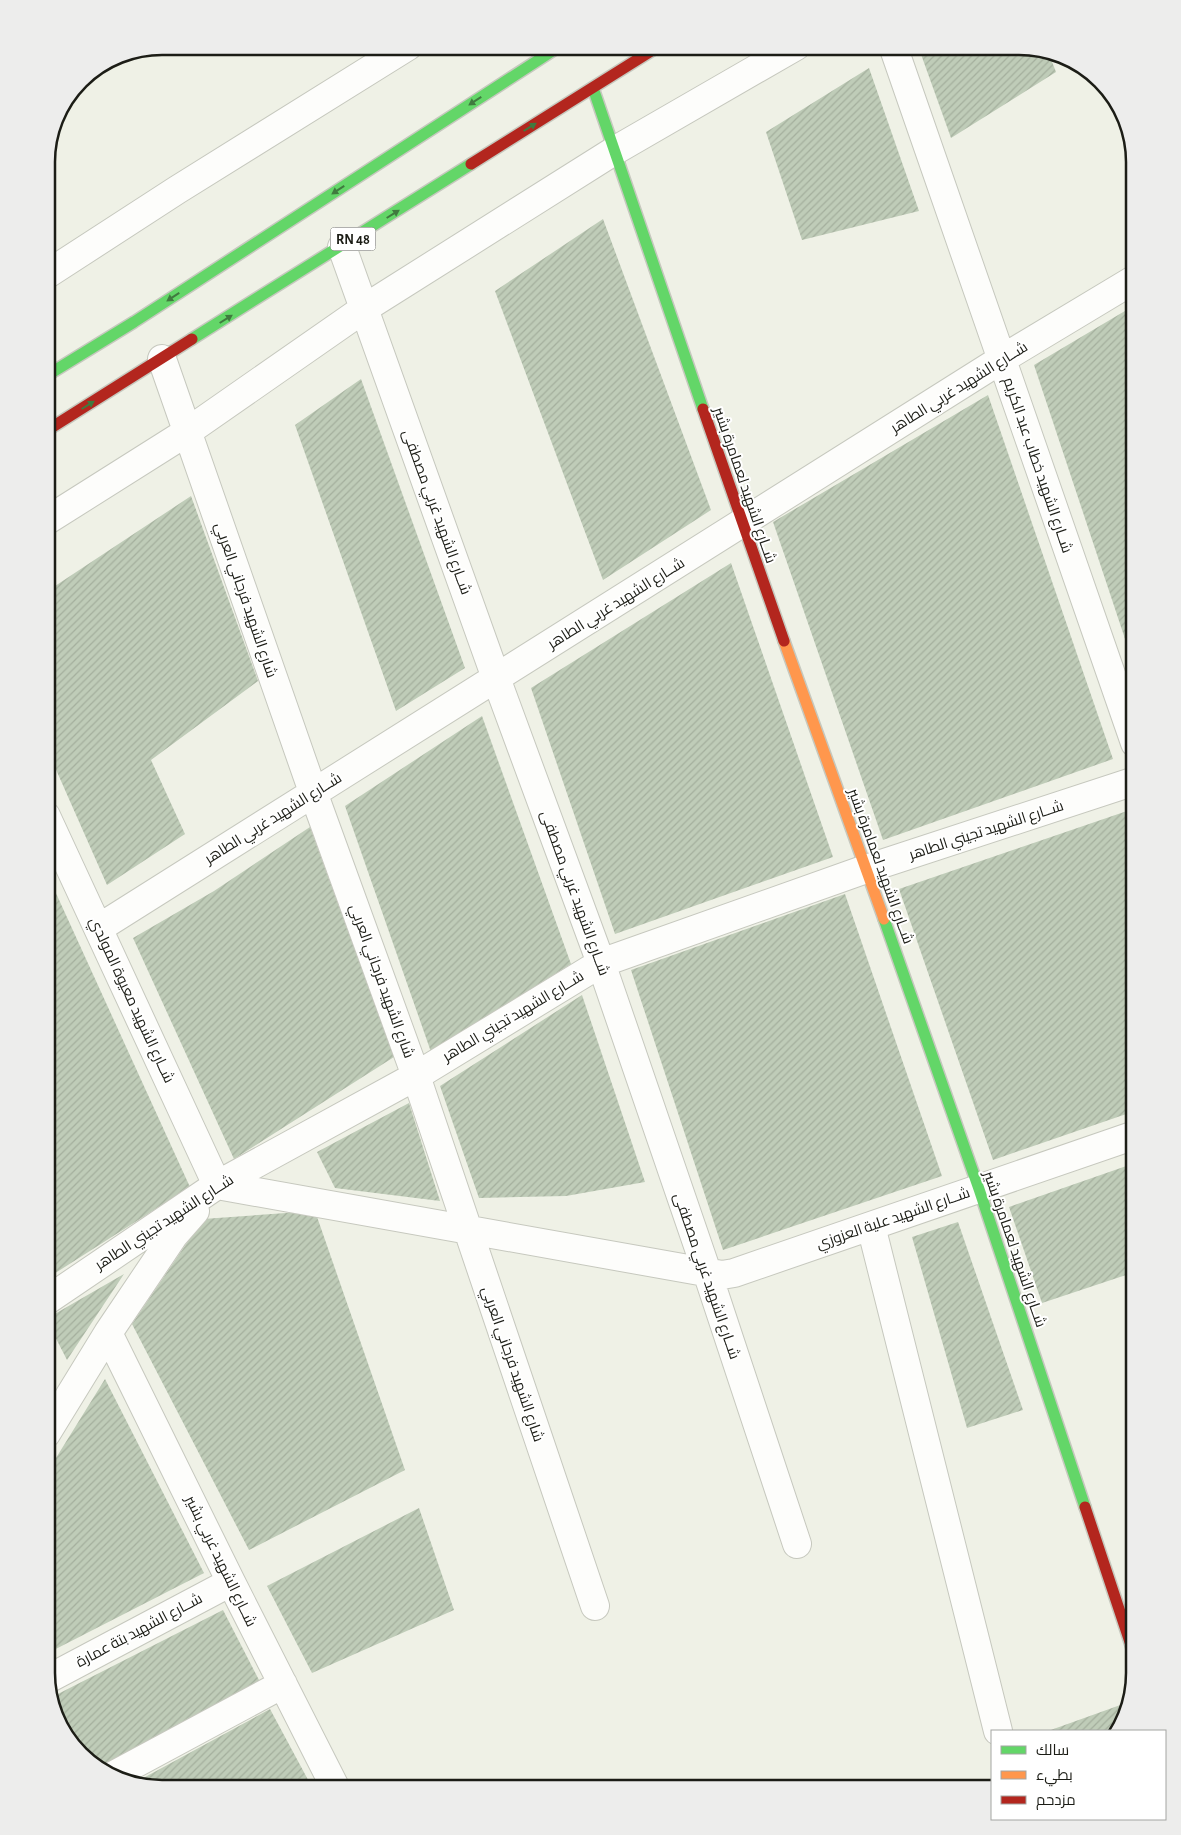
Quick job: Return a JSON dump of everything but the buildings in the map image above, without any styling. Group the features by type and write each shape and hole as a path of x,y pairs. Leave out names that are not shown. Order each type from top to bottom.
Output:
{"main road":[{"path":"55,370 142,317 546,55"},
{"name":"RN 48","path":"55,425 342,247 645,55"},
{"name":"شــارع الشهيد لعمامرة بشير","path":"593,88 742,524 979,1189 1126,1630"}],"street":[{"path":"55,269 176,190 394,55"},
{"path":"55,515 187,432 365,308 614,151 780,55"},
{"name":"شــارع الشهيد خطاب عبد الكريم","path":"896,55 1126,717"},
{"name":"شــارع الشهيد غربي مصطفى","path":"342,247 496,678 601,963 707,1272 797,1544"},
{"name":"شــارع الشهيد غربي الطاهر","path":"99,928 1002,359 1126,284"},
{"name":"شارع الشهيد فرجاني العربي","path":"162,359 313,792 416,1076 595,1606"},
{"name":"شــارع الشهيد تجيني الطاهر","path":"55,1295 217,1185 416,1076 601,963 866,869 1126,784"},
{"name":"شــارع الشهيد معيوة المولدي","path":"55,857 99,928 217,1185"},
{"name":"شــارع الشهيد علية العزوزي","path":"217,1185 716,1274 734,1273 1126,1138"},
{"path":"55,1419 108,1333 174,1235 217,1185"},
{"path":"871,1226 998,1730"},
{"name":"شــارع الشهيد غربي بشير","path":"108,1333 331,1780"},
{"name":"شــارع الشهيد بتة عمارة","path":"55,1675 231,1582"},
{"path":"121,1771 283,1684"}],"traffic: fast":[{"path":"55,370 134,322 546,55"},
{"path":"593,88 703,409"},
{"path":"192,339 471,164"},
{"path":"884,919 979,1189 1085,1507"}],"traffic: slow":[{"path":"784,641 884,919"}],"traffic: jam":[{"path":"471,164 645,55"},
{"path":"55,425 192,339"},
{"path":"703,409 784,641"},
{"path":"1085,1507 1126,1630"}]}
